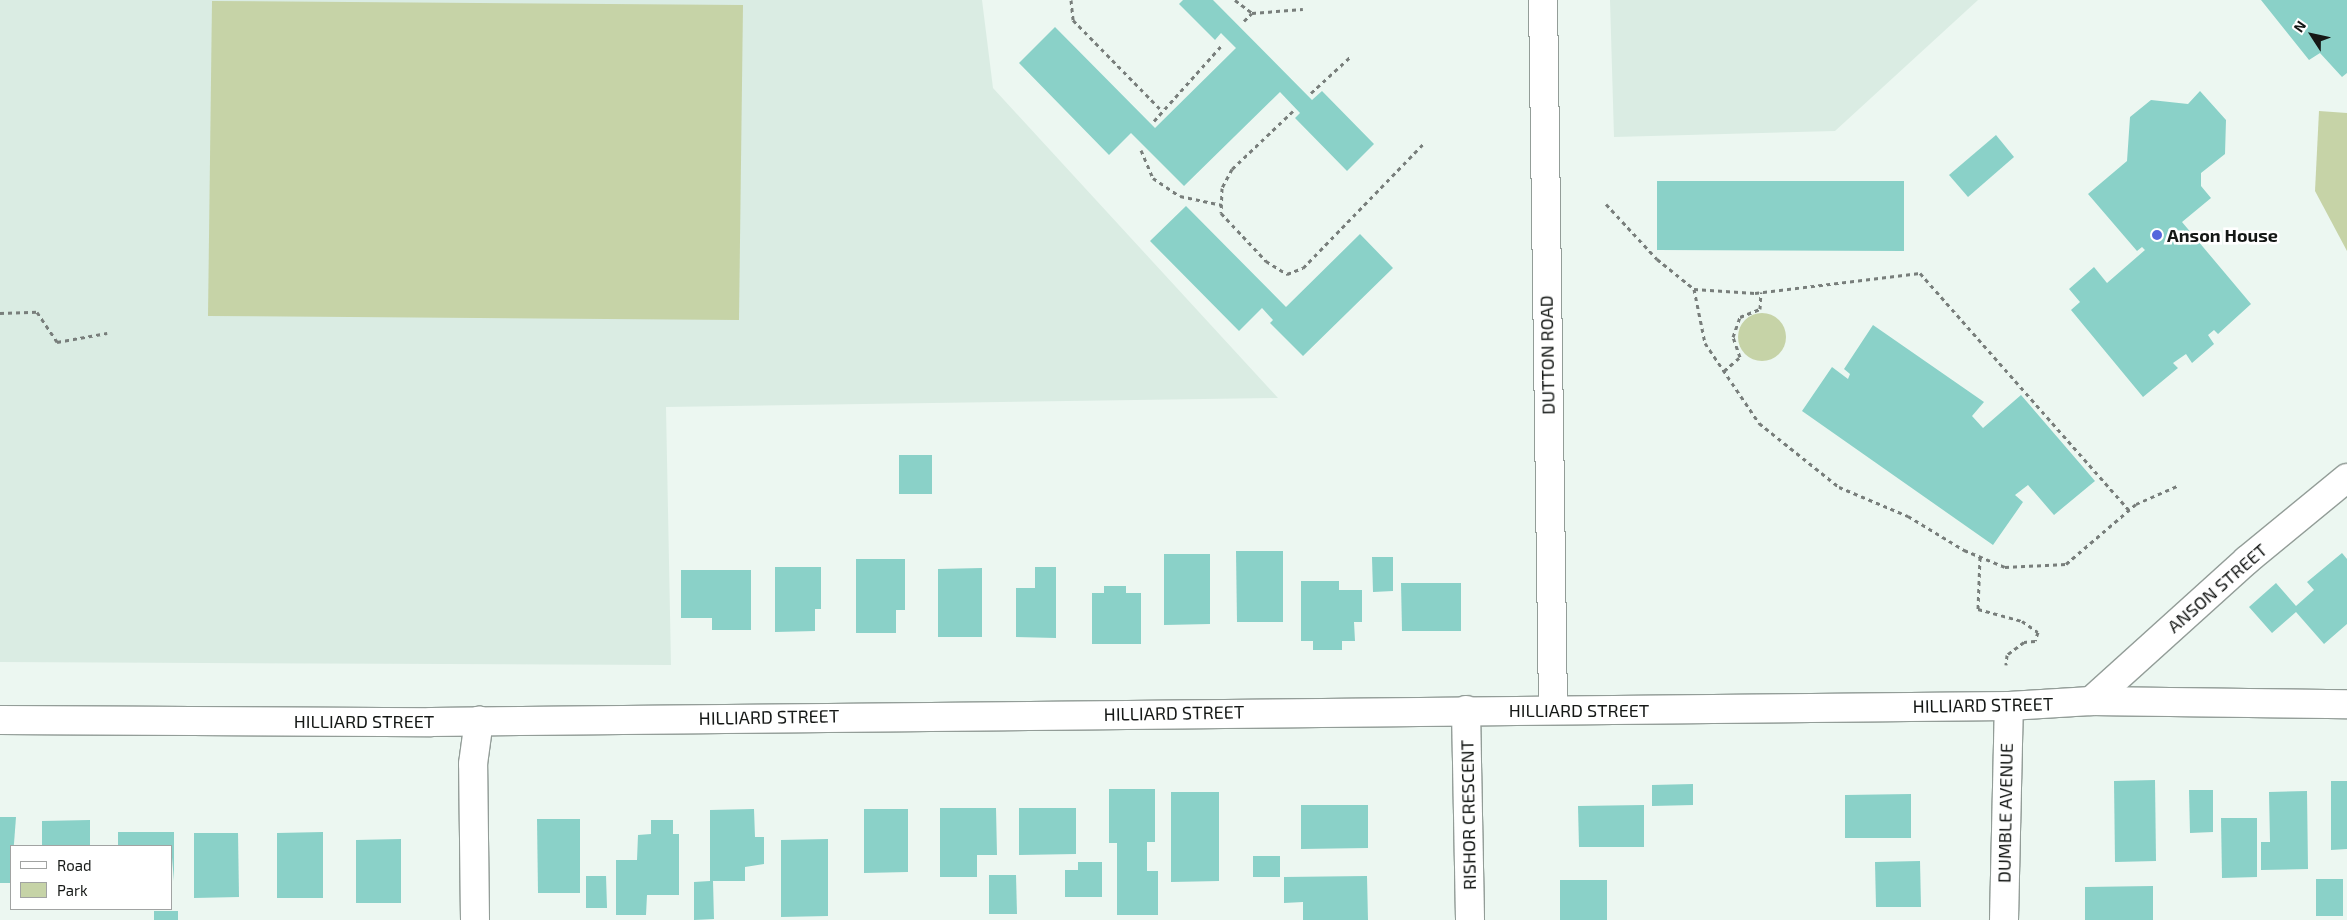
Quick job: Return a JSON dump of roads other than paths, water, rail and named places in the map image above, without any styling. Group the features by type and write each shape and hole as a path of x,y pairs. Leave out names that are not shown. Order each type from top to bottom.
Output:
{"street":[{"name":"DUTTON ROAD","path":"1543,0 1553,710"},
{"name":"ANSON STREET","path":"2091,702 2248,560 2347,478"},
{"name":"HILLIARD STREET","path":"0,720 479,720 2009,706 2091,702 2347,704"},
{"name":"DUMBLE AVENUE","path":"2004,920 2009,706"},
{"name":"RISHOR CRESCENT","path":"1466,710 1470,920"},
{"path":"475,920 473,764 479,720"}],"place":[{"name":"Anson House","path":"2157,235"}]}
